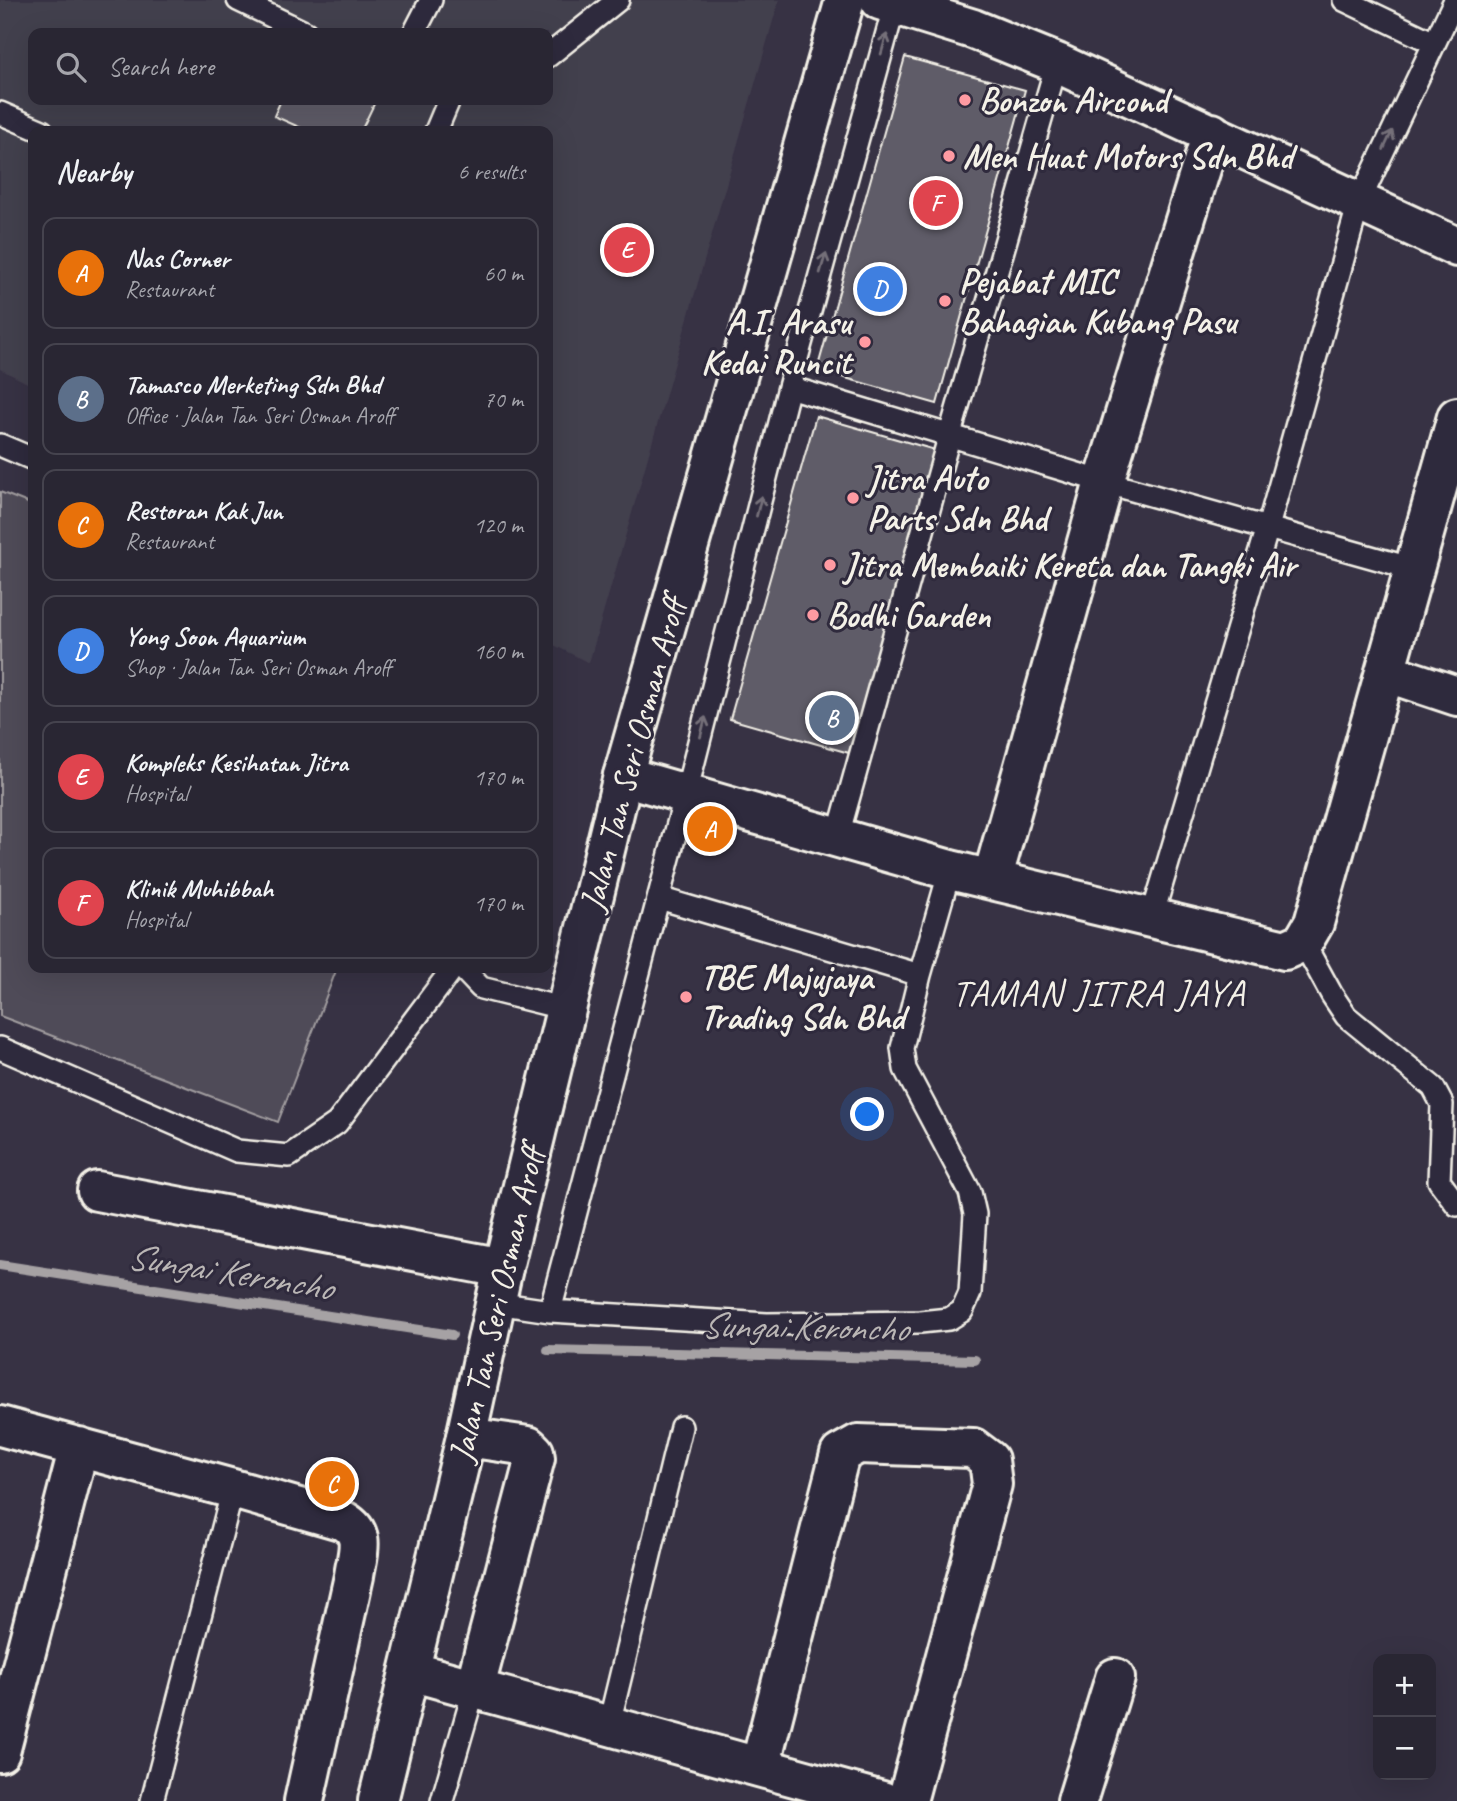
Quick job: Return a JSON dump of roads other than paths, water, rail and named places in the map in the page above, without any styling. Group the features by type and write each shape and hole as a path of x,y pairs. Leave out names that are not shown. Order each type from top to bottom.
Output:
{"street":[{"name":"Jalan Tan Seri Osman Aroff","path":"378,1801 466,1437 499,1285 623,776 845,0"},
{"path":"888,2 973,29 1057,63 1457,247"},
{"path":"992,880 1104,482 1212,133"},
{"path":"623,776 950,870 1285,950 1303,942 1314,923 1457,417"},
{"path":"1385,672 1457,696"},
{"path":"97,1191 499,1285"},
{"path":"0,1426 233,1489 344,1521 354,1527 359,1539 354,1576 304,1801"},
{"path":"466,1437 528,1446 534,1452 535,1458 475,1687"},
{"path":"760,1767 840,1454 858,1444 973,1448 989,1460 992,1484 907,1801"},
{"path":"0,1752 79,1447"},
{"path":"410,1671 882,1801"},
{"path":"1077,1801 1115,1678"}],"lane":[{"path":"238,0 296,28"},
{"path":"417,28 431,0"},
{"path":"553,52 618,0"},
{"path":"1344,0 1434,43"},
{"path":"1151,920 1268,527 1359,202 1455,0"},
{"path":"550,1311 659,898 888,2"},
{"path":"837,839 1057,63"},
{"path":"438,126 447,105"},
{"path":"0,113 30,126"},
{"path":"789,387 1104,482 1414,569"},
{"path":"0,445 28,457"},
{"path":"499,1285 550,1311 767,1324 920,1322 949,1319 962,1311 970,1293 976,1236 973,1203 970,1192 905,1069 902,1048 950,870"},
{"path":"659,898 920,975"},
{"path":"1303,942 1346,1016 1433,1087 1442,1104 1439,1181 1457,1205"},
{"path":"0,1048 237,1151 289,1156 337,1122 449,973"},
{"path":"468,973 481,988 566,1009"},
{"path":"609,1724 681,1427"},
{"path":"152,1801 233,1489"},
{"path":"442,1801 475,1687"}],"waterway":[{"name":"Sungai Keroncho","path":"0,1265 452,1335"},
{"name":"Sungai Keroncho","path":"548,1350 975,1360"}],"place":[{"name":"Bonzon Aircond","path":"965,100"},
{"name":"Men Huat Motors Sdn Bhd","path":"949,156"},
{"name":"Klinik Muhibbah","path":"936,203"},
{"name":"Kompleks Kesihatan Jitra","path":"627,250"},
{"name":"Yong Soon Aquarium","path":"880,289"},
{"name":"Pejabat MIC Bahagian Kubang Pasu","path":"945,301"},
{"name":"A.I. Arasu Kedai Runcit","path":"865,342"},
{"name":"Jitra Auto Parts Sdn Bhd","path":"853,498"},
{"name":"Jitra Membaiki Kereta dan Tangki Air","path":"830,565"},
{"name":"Bodhi Garden","path":"813,615"},
{"name":"Tamasco Merketing Sdn Bhd","path":"832,718"},
{"name":"Nas Corner","path":"710,829"},
{"name":"TBE Majujaya Trading Sdn Bhd","path":"686,997"},
{"name":"Restoran Kak Jun","path":"332,1484"}],"district":[{"name":"TAMAN JITRA JAYA","path":"1099,992"}]}
